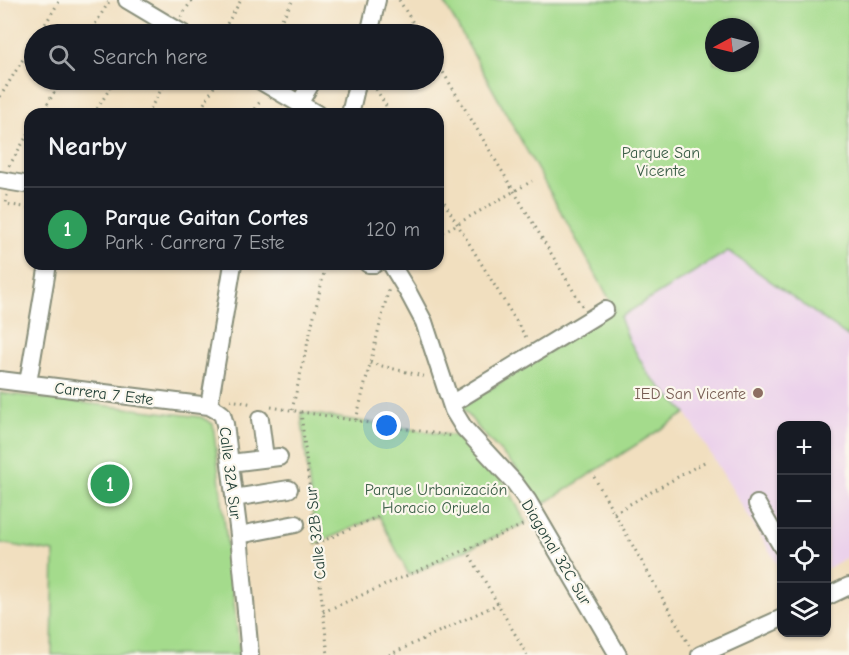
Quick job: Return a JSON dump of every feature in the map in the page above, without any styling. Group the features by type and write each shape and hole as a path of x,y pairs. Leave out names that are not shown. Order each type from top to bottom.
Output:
{"street":[{"path":"127,0 167,24"},
{"path":"371,24 377,0"},
{"path":"276,90 306,108"},
{"path":"299,104 307,90"},
{"path":"351,108 356,90"},
{"path":"0,180 24,184"},
{"path":"28,383 47,270"},
{"path":"209,401 232,270"},
{"name":"Diagonal 32C Sur","path":"395,270 424,322 451,404 464,428 514,482 538,518 618,655"},
{"path":"451,404 605,310"},
{"name":"Carrera 7 Este","path":"0,380 209,401"},
{"name":"Calle 32A Sur","path":"209,401 224,419 239,535 250,655"},
{"path":"230,463 272,457 263,410"},
{"path":"234,498 289,489"},
{"path":"757,504 777,538"},
{"path":"239,535 296,524"},
{"path":"831,595 849,586"},
{"path":"696,652 777,620"}],"path":[{"path":"45,24 60,0"},
{"path":"95,24 110,0"},
{"path":"227,24 241,0"},
{"path":"399,0 414,24"},
{"path":"279,24 292,2"},
{"path":"0,97 24,58"},
{"path":"444,74 590,319"},
{"path":"44,108 56,90"},
{"path":"98,108 109,90"},
{"path":"151,108 161,90"},
{"path":"202,108 212,90"},
{"path":"376,90 387,108"},
{"path":"0,180 24,141"},
{"path":"444,232 532,181"},
{"path":"444,202 535,353"},
{"path":"292,410 325,270"},
{"path":"356,420 392,270"},
{"path":"370,363 443,380"},
{"path":"209,401 263,410 292,410 474,439"},
{"name":"Calle 32B Sur","path":"301,412 328,655"},
{"path":"614,513 708,460"},
{"path":"594,477 696,652"},
{"path":"316,544 380,516"},
{"path":"323,612 538,518"},
{"path":"467,550 527,655"},
{"path":"389,655 498,604"}],"shaded area":[{"name":"IED San Vicente","path":"729,251 849,337 849,556 831,567 831,421 777,421 777,563 686,413 648,374 628,338 620,317"}],"green space":[{"name":"Parque San Vicente","path":"443,0 849,0 849,337 728,251 620,317 628,338 648,374 686,413 542,505 516,468 462,407 615,309"},
{"path":"0,393 201,417 213,424 240,655 52,655 54,552 0,543"},
{"name":"Parque Urbanización Horacio Orjuela","path":"301,412 455,436 501,478 526,523 409,575 379,516 316,544"}],"place":[{"name":"IED San Vicente","path":"758,393"},
{"name":"Parque Gaitan Cortes","path":"110,484"}]}
